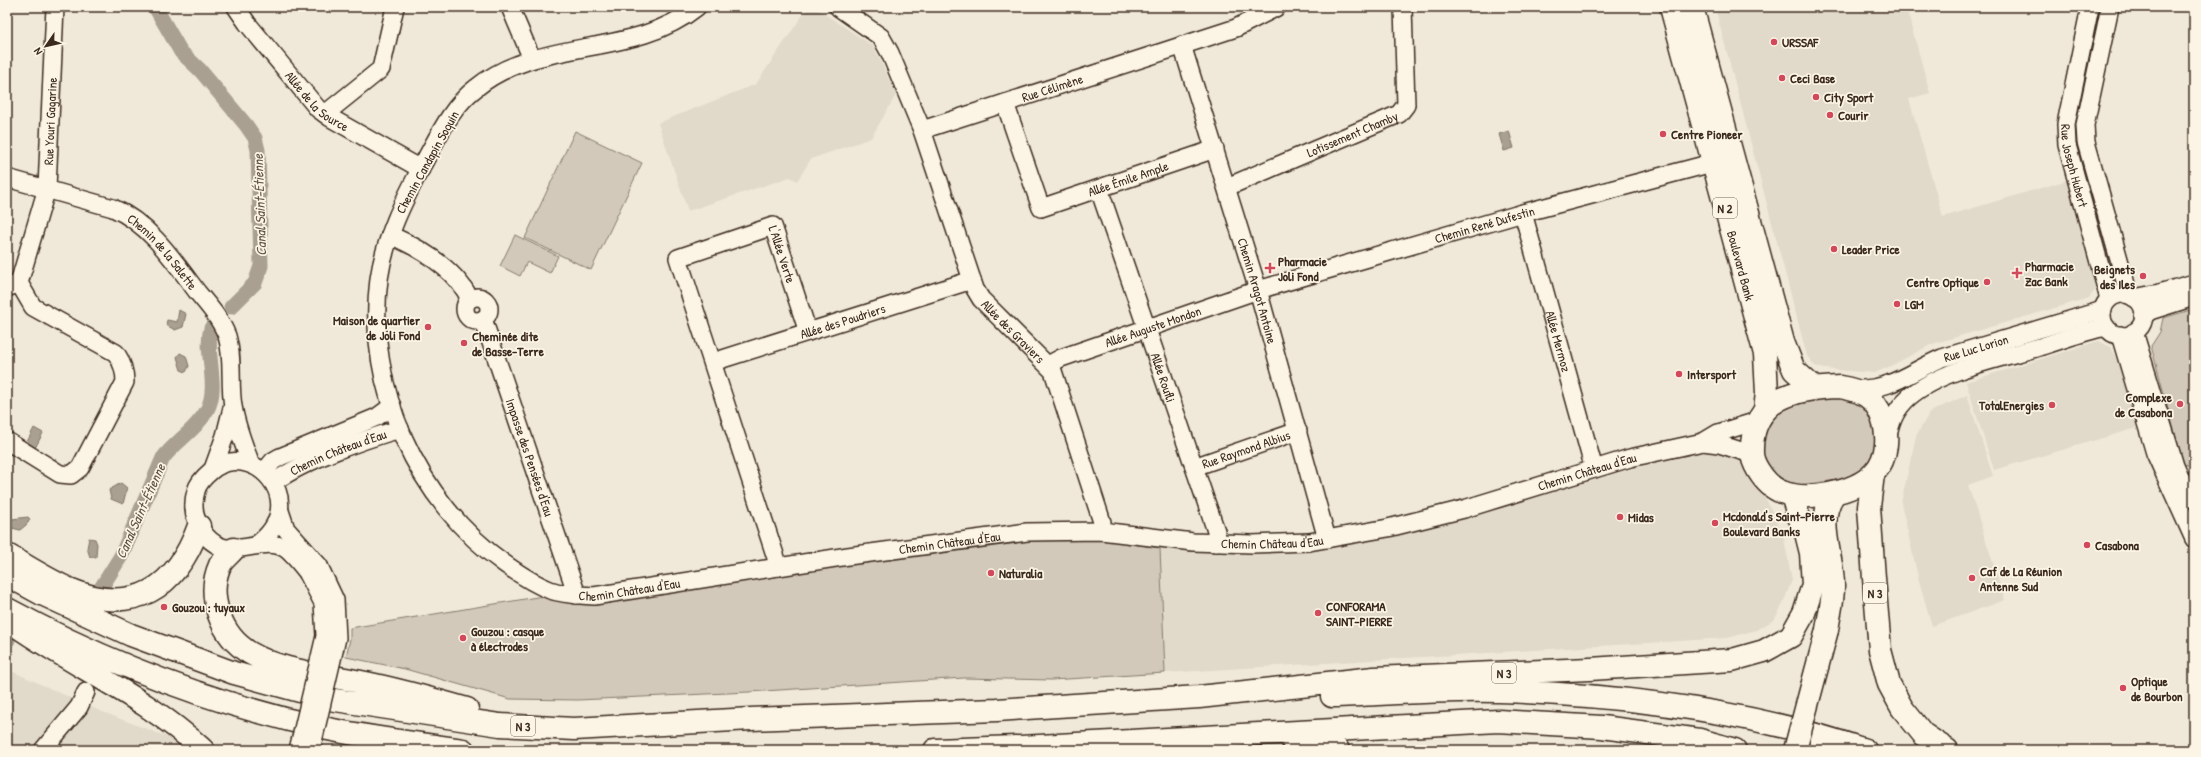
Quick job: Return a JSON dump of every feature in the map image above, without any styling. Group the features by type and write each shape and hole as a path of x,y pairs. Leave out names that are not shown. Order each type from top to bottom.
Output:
{"main road":[{"name":"Boulevard Bank","path":"1671,7 1712,163 1765,354 1767,394 1761,416"},
{"name":"Boulevard Bank","path":"1692,7 1783,342 1794,370 1814,388"},
{"path":"1761,416 1785,397 1814,388 1853,389 1870,397 1880,409 1888,436"},
{"name":"N 2","path":"1761,416 1752,430 1752,454 1756,467 1770,485 1792,495 1810,496 1835,493 1853,487 1873,474 1882,461 1888,436"},
{"name":"N 3","path":"1873,474 1869,507 1874,578 1880,650 1889,684 1902,708 1923,734 1948,750"},
{"path":"1795,750 1827,630 1833,588 1825,519 1829,500 1835,493"},
{"path":"1792,495 1828,554"},
{"name":"N 3","path":"7,575 42,594 132,635 234,673 307,693 360,704 500,725 574,729 751,719 997,710 1199,697 1374,678 1590,669 1732,660 1764,651 1791,636 1804,614 1813,585 1811,553 1805,529 1798,515 1792,495"},
{"path":"7,556 68,589 91,597 110,600 128,599 143,595 171,576 192,546 199,526"},
{"path":"234,549 221,564 218,571 214,584 216,605 221,621 248,652 265,660 288,667 400,690 506,720 574,729"},
{"path":"7,608 120,662 226,702 323,728 463,750"},
{"path":"7,620 40,642 124,690 179,728 204,750"},
{"name":"N 3","path":"1063,705 1498,691 1605,697 1706,710 1776,724 1865,750"},
{"path":"1001,748 1498,721 1602,727 1700,740 1735,750"},
{"path":"935,750 1281,741 1309,743 1338,750"}],"street":[{"name":"Rue Youri Gagarine","path":"13,285 47,188 55,7"},
{"name":"Allée de la Source","path":"236,7 247,23 318,109 420,169"},
{"path":"325,114 381,69 395,7"},
{"path":"510,7 532,59"},
{"name":"Chemin Candapin Soquin","path":"400,429 392,406 380,357 377,323 380,278 390,235 399,212 441,131 459,105 476,88 497,75 532,59 633,39 658,30 697,7"},
{"name":"Allée des Graviers","path":"838,7 881,37 905,86 922,130 972,280 981,299 1048,365 1053,372 1100,515 1101,531"},
{"name":"Rue Célimène","path":"922,130 1236,28 1277,7"},
{"name":"Lotissement Chamby","path":"1227,187 1399,114 1406,105 1403,7"},
{"name":"Rue Joseph Hubert","path":"2090,7 2066,124 2067,144 2106,305"},
{"name":"Rue Joseph Hubert","path":"2110,7 2085,125 2086,142 2131,296"},
{"name":"Chemin Aragot Antoine","path":"1182,45 1258,290 1327,539"},
{"name":"Allée Émile Ample","path":"1005,103 1041,208 1215,149"},
{"name":"Chemin René Dufestin","path":"1258,290 1523,213 1712,163"},
{"name":"Chemin de la Salette","path":"7,178 47,188 113,208 127,214 159,242 218,319 226,336 231,359 232,406 242,442 263,473"},
{"name":"Allée Roufli","path":"1099,188 1146,330 1216,531 1216,543"},
{"name":"Allée Mermoz","path":"1523,213 1594,468"},
{"name":"L'Allée Verte","path":"712,362 678,258 772,226 808,332"},
{"name":"Impasse des Pensées d'Eau","path":"390,235 434,260 457,278 470,299 465,309 468,316 475,320 483,319 577,595"},
{"name":"Allée des Poudriers","path":"712,362 972,280"},
{"path":"2194,283 2159,294 2131,296 2116,295 2106,305 2102,316 2120,332 2155,452 2194,522"},
{"path":"7,441 60,474 71,475 80,468 125,382 121,361 116,353 33,307 13,285"},
{"name":"Allée Auguste Mondon","path":"1048,365 1061,358 1146,330 1258,290"},
{"path":"2120,332 2142,322 2142,308 2131,296"},
{"path":"2143,316 2150,310 2194,297"},
{"name":"Rue Luc Lorion","path":"1853,389 1869,390 1886,386 1919,368 1942,358 2106,305"},
{"name":"Rue Luc Lorion","path":"1888,436 1890,422 1897,410 1910,397 1943,377 1977,365 2120,332"},
{"path":"712,362 779,567"},
{"name":"Chemin de la Salette","path":"214,469 225,436 232,406"},
{"name":"Chemin Château d'Eau","path":"263,473 277,459 377,417 392,406"},
{"path":"1703,442 1718,433 1761,416"},
{"name":"Chemin Château d'Eau","path":"263,473 290,470 380,435 400,429 434,492 465,532 483,549 522,576 552,591 594,596 779,567 1027,532 1101,531 1147,538 1216,543 1309,542 1388,528 1464,509 1594,468 1638,456 1703,442"},
{"name":"Rue Raymond Albius","path":"1194,467 1298,431"},
{"path":"1703,442 1719,444 1752,454"},
{"path":"256,545 268,536 276,525 280,511 280,496 263,473 239,462 226,463 214,469 204,477 197,488 194,501 194,514 199,526 208,538 220,546 234,549 272,544 286,549 313,569 322,603 325,636 298,750"},
{"path":"2188,509 2194,538"},
{"path":"280,511 286,529 335,600 337,638 312,750"},
{"path":"43,750 79,707 86,692"}],"shaded area":[{"path":"808,7 814,7 873,46 880,59 896,95 871,138 811,159 797,181 790,177 688,211 658,123 756,84"},
{"path":"1715,7 1906,7 1930,93 1909,99 1943,217 2068,180 2098,286 2089,298 1932,344 1889,367 1874,373 1825,369 1815,366 1807,356"},
{"path":"575,131 642,163 591,270 525,238"},
{"path":"1509,131 1514,148 1504,151 1499,134"},
{"path":"515,235 558,256 550,273 527,262 520,276 500,266"},
{"name":"Complexe de Casabona","path":"2194,309 2194,470 2183,463 2151,346 2160,332 2163,318"},
{"path":"179,310 186,314 183,327 175,330 166,325 167,320 177,322"},
{"name":"TotalEnergies","path":"2099,341 2110,347 2119,363 2137,428 1994,470 1966,382"},
{"path":"180,353 186,356 189,366 186,372 181,370 177,357"},
{"path":"1838,394 1863,405 1871,414 1877,438 1873,458 1867,466 1850,478 1802,485 1784,481 1771,470 1763,454 1759,436 1782,404"},
{"path":"1967,395 1993,476 1968,485 2005,600 1932,626 1918,577 1901,503 1916,436 1930,412"},
{"path":"34,428 43,433 35,448 26,444"},
{"path":"1712,450 1740,454 1746,471 1764,495 1783,534 1792,580 1783,604 1774,620 1756,630 1728,638 1165,673 1160,548 1266,552 1385,537 1454,522 1628,470"},
{"path":"121,483 127,488 123,504 111,499 109,490"},
{"path":"28,517 30,519 20,530 12,528 8,522 12,519"},
{"path":"89,538 95,539 97,544 96,557 90,557 87,548"},
{"path":"1101,539 1160,548 1165,673 1051,680 964,678 749,692 578,700 510,699 405,669 346,657 350,639 350,628 543,596 571,603 594,605 850,564 977,547 1035,540"},
{"path":"7,669 100,711 170,738 183,750 7,750"}],"waterway":[{"name":"Canal Saint-Étienne","path":"155,7 181,52 200,70 255,138 258,150 261,266 255,283 231,307"},
{"name":"Canal Saint-Étienne","path":"101,588 121,556 163,458 198,423 203,417 211,401 212,380 209,348 211,328"}],"place":[{"name":"URSSAF","path":"1774,42"},
{"name":"Ceci Base","path":"1782,78"},
{"name":"City Sport","path":"1816,97"},
{"name":"Courir","path":"1830,115"},
{"name":"Centre Pioneer","path":"1663,134"},
{"name":"Leader Price","path":"1834,249"},
{"name":"Pharmacie Joli Fond","path":"1270,268"},
{"name":"Pharmacie Zac Bank","path":"2017,273"},
{"name":"Beignets des Iles","path":"2143,276"},
{"name":"Centre Optique","path":"1987,282"},
{"name":"LGM","path":"1897,304"},
{"name":"Maison de quartier de Joli Fond","path":"428,327"},
{"name":"Cheminée dite de Basse-Terre","path":"464,343"},
{"name":"Intersport","path":"1679,374"},
{"name":"Complexe de Casabona","path":"2180,404"},
{"name":"TotalEnergies","path":"2052,405"},
{"name":"Midas","path":"1620,517"},
{"name":"Mcdonald's Saint-Pierre Boulevard Banks","path":"1715,523"},
{"name":"Casabona","path":"2087,545"},
{"name":"Naturalia","path":"991,573"},
{"name":"Caf de La Réunion Antenne Sud","path":"1972,578"},
{"name":"Gouzou : tuyaux","path":"164,607"},
{"name":"CONFORAMA SAINT-PIERRE","path":"1318,613"},
{"name":"Gouzou : casque à électrodes","path":"463,638"},
{"name":"Optique de Bourbon","path":"2123,688"}]}
